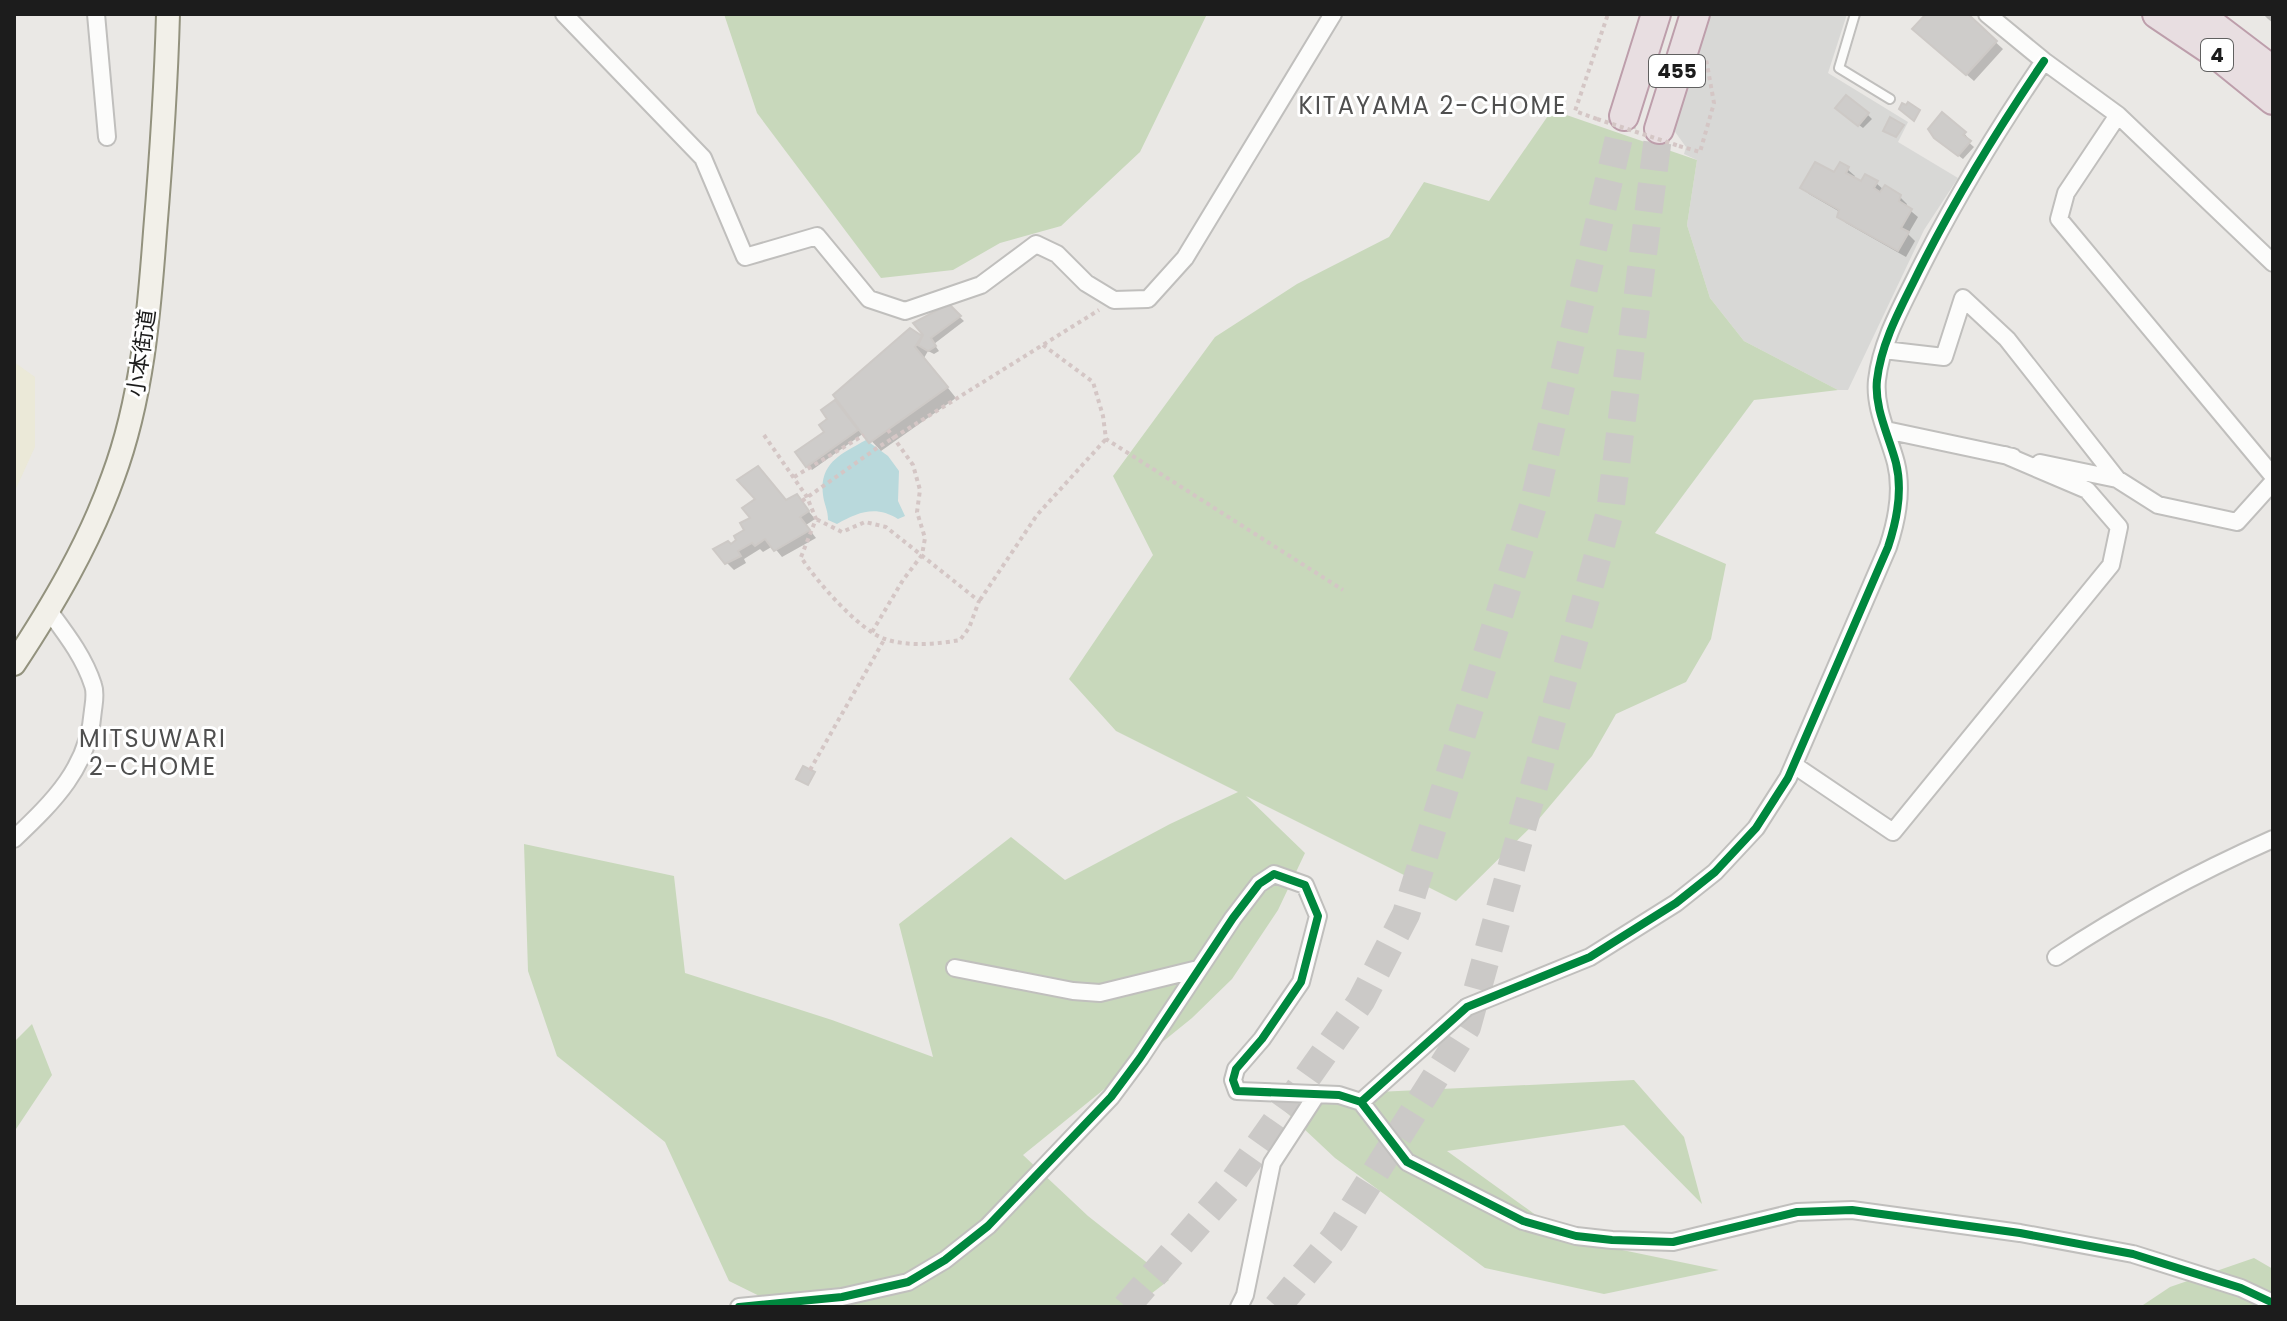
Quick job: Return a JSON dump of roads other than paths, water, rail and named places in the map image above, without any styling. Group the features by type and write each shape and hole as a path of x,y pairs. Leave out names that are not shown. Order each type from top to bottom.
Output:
{"highway":[{"name":"455","path":"1610,117 1656,14"},
{"name":"455","path":"1669,137 1695,14"},
{"name":"4","path":"2157,14 2215,53 2273,100"},
{"name":"4","path":"2198,14 2273,71"}],"street":[{"path":"96,14 107,137"},
{"name":"小本街道","path":"14,664 49,611 88,539 114,475 132,411 142,358 153,262 168,14"},
{"path":"564,14 703,158 745,257 817,236 869,299 905,311 981,285 1036,244 1057,254 1086,283 1114,300 1148,299 1185,258 1333,14"},
{"path":"1987,14 2044,61 2118,115 2273,263"},
{"path":"1361,1102 1467,1007 1590,957 1676,903 1715,872 1756,828 1794,765 1888,547 1898,516 1897,467 1878,404 1877,380 1889,332 1934,238 1990,141 2044,61"},
{"path":"1884,350 1944,357 1963,298 2007,339 2117,479 2158,505 2237,522 2273,479 2059,219 2066,193 2118,115"},
{"path":"1886,430 2117,479"},
{"path":"1794,765 1893,832 2111,565 2119,527 2087,490 2005,455"},
{"path":"14,839 57,798 80,761 92,724 95,688 78,651 49,611"},
{"path":"2056,957 2119,915 2199,872 2273,839"},
{"path":"739,1307 842,1297 908,1282 945,1260 988,1226 1111,1097 1259,884 1274,874 1305,885 1318,916 1301,982 1236,1069 1233,1080 1237,1091 1339,1095 1361,1102 1407,1162 1523,1221 1576,1236 1673,1242 1797,1212 1852,1210 2020,1233 2133,1254 2241,1288 2273,1303"},
{"path":"955,968 1073,991 1100,993 1198,969"},
{"path":"1239,1307 1245,1295 1272,1163 1317,1094"}],"lane":[{"path":"1855,14 1839,68 1890,99"}],"water":[{"path":"866,440 888,456 899,471 898,501 905,516 898,519 875,511 852,516 837,524 828,520 823,495 825,475 834,461"}],"tunnel":[{"path":"1126,1307 1228,1189 1361,1001 1406,914 1533,506 1624,116"},
{"path":"1277,1307 1334,1238 1467,1027 1610,512 1659,129"}],"district":[{"name":"KITAYAMA 2-CHOME","path":"1433,106"},
{"name":"MITSUWARI 2-CHOME","path":"153,753"}]}
